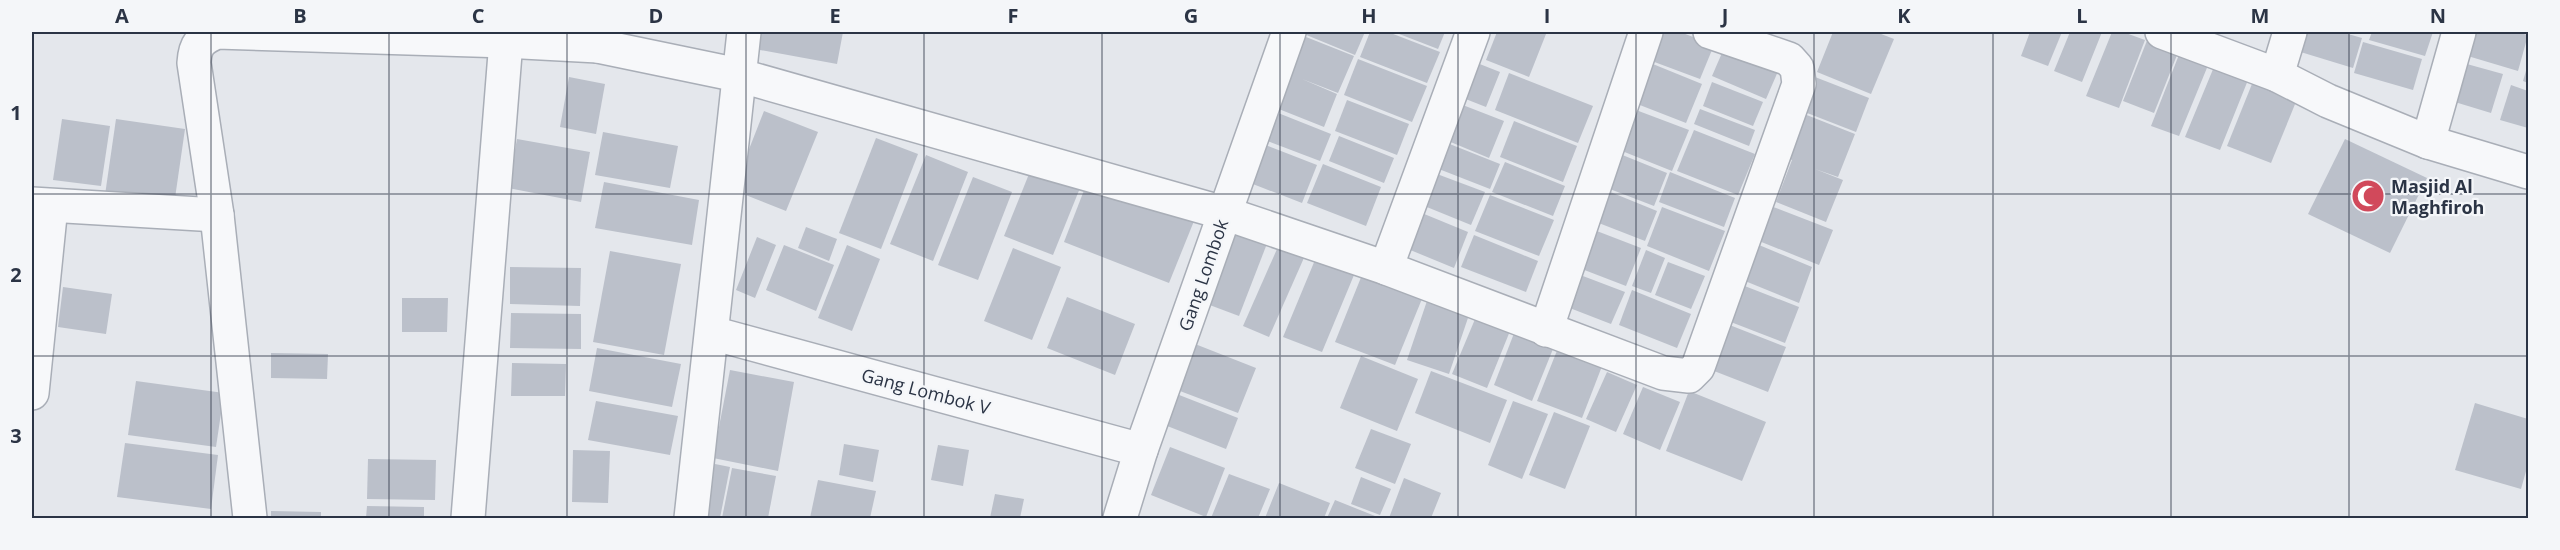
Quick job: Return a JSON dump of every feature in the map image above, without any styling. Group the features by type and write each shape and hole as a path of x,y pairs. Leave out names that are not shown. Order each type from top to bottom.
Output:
{"street":[{"path":"250,519 217,215 194,63 195,49 203,38 217,32 506,41 599,39 738,75 1224,213 1386,268 1663,373 1689,376 1698,367 1798,84 1797,68 1789,59 1710,32"},
{"path":"691,519 744,32"},
{"name":"Gang Lombok","path":"1120,519 1141,450 1288,32"},
{"path":"1386,268 1473,32"},
{"path":"1546,330 1646,32"},
{"path":"2162,32 2277,75 2328,101 2428,142 2529,172"},
{"path":"2277,75 2290,32"},
{"path":"2428,142 2459,32"},
{"path":"468,519 506,41"},
{"path":"32,393 41,205 217,215"},
{"name":"Gang Lombok V","path":"712,333 1141,450"}],"building":[{"path":"752,32 843,32 837,64 749,48"},
{"path":"1305,32 1365,32 1355,55 1304,34"},
{"path":"1370,32 1388,32 1440,52 1427,83 1360,57"},
{"path":"1394,32 1445,32 1438,49"},
{"path":"1497,32 1546,34 1529,77 1486,60"},
{"path":"1661,32 1680,32 1714,45 1700,79 1649,60"},
{"path":"1833,32 1876,32 1894,39 1871,94 1817,72"},
{"path":"2030,32 2062,32 2048,66 2021,56"},
{"path":"2070,32 2102,32 2082,82 2054,71"},
{"path":"2112,32 2123,32 2145,40 2119,108 2086,96"},
{"path":"2300,32 2341,32 2362,38 2353,68 2294,50"},
{"path":"2372,32 2433,32 2425,56 2369,40"},
{"path":"2468,32 2515,32 2528,35 2518,71 2461,54"},
{"path":"2150,33 2181,45 2154,113 2123,101"},
{"path":"1301,35 1354,56 1338,93 1302,79 1337,94 1324,127 1269,105"},
{"path":"2363,42 2422,59 2413,90 2354,73"},
{"path":"1725,46 1779,69 1766,99 1712,76"},
{"path":"2182,47 2211,58 2179,136 2151,126"},
{"path":"1358,59 1427,86 1412,122 1344,95"},
{"path":"1643,60 1702,84 1686,123 1627,100"},
{"path":"1472,61 1500,72 1486,107 1458,96"},
{"path":"2456,61 2503,74 2491,113 2445,99"},
{"path":"2216,62 2250,75 2220,150 2185,137"},
{"path":"2528,64 2528,83 2523,81"},
{"path":"1509,73 1593,106 1578,143 1495,110"},
{"path":"2256,74 2300,92 2271,163 2227,146"},
{"path":"569,77 605,84 596,134 560,127"},
{"path":"1815,77 1869,98 1856,132 1802,111"},
{"path":"1712,82 1763,102 1753,126 1703,106"},
{"path":"2511,85 2528,91 2528,128 2500,120"},
{"path":"1347,100 1409,124 1397,155 1335,131"},
{"path":"1455,102 1504,121 1489,158 1441,138"},
{"path":"1628,107 1689,130 1672,171 1612,147"},
{"path":"1268,109 1331,134 1320,161 1257,137"},
{"path":"1700,109 1755,130 1749,146 1694,124"},
{"path":"764,111 818,132 786,211 733,190"},
{"path":"1799,112 1855,134 1838,177 1815,169 1843,180 1826,222 1776,202 1792,160 1781,155"},
{"path":"62,119 110,126 101,186 53,180"},
{"path":"116,119 185,129 174,205 105,195"},
{"path":"1514,121 1577,146 1563,182 1500,157"},
{"path":"1694,130 1755,154 1738,195 1677,171"},
{"path":"603,132 678,146 670,188 595,175"},
{"path":"1339,136 1394,158 1384,183 1329,161"},
{"path":"876,138 918,154 881,249 839,233"},
{"path":"517,139 590,152 581,202 508,188"},
{"path":"1437,139 1500,164 1490,189 1426,164"},
{"name":"Masjid Al Maghfiroh","path":"2345,139 2427,178 2390,253 2308,214"},
{"path":"1255,141 1317,165 1302,203 1240,179"},
{"path":"1615,152 1667,173 1654,206 1602,186"},
{"path":"926,155 968,172 933,261 890,244"},
{"path":"1505,162 1565,186 1553,216 1492,192"},
{"path":"1323,164 1381,187 1366,226 1307,203"},
{"path":"1031,169 1080,188 1053,255 1004,236"},
{"path":"1429,171 1485,192 1471,225 1417,203"},
{"path":"1670,172 1735,198 1724,227 1659,202"},
{"path":"973,177 1012,192 978,280 938,265"},
{"path":"1088,180 1194,221 1169,283 1064,242"},
{"path":"604,182 699,200 692,245 595,228"},
{"path":"1603,189 1657,211 1645,241 1591,220"},
{"path":"1490,195 1554,220 1539,256 1475,231"},
{"path":"1768,205 1833,230 1819,265 1754,239"},
{"path":"1662,207 1725,231 1709,271 1647,246"},
{"path":"1417,211 1468,232 1454,268 1403,247"},
{"path":"806,227 837,239 829,261 798,248"},
{"path":"1237,228 1268,241 1239,316 1207,304"},
{"path":"1589,228 1641,248 1626,286 1574,266"},
{"path":"1474,235 1538,261 1526,292 1461,267"},
{"path":"757,237 776,245 755,298 736,290"},
{"path":"1281,240 1307,251 1269,337 1243,326"},
{"path":"784,245 834,265 816,311 766,290"},
{"path":"847,245 880,259 852,331 818,318"},
{"path":"1759,245 1812,267 1799,303 1745,281"},
{"path":"1013,248 1061,267 1032,340 984,321"},
{"path":"1646,250 1665,258 1651,293 1632,286"},
{"path":"610,251 681,264 664,355 593,342"},
{"path":"1315,260 1354,275 1322,352 1283,337"},
{"path":"1668,262 1705,276 1691,309 1655,295"},
{"path":"1366,265 1426,289 1395,365 1335,342"},
{"path":"510,267 581,268 580,306 510,304"},
{"path":"1575,273 1625,292 1611,324 1562,305"},
{"path":"1737,283 1799,307 1785,343 1723,319"},
{"path":"63,287 112,294 106,334 58,327"},
{"path":"1632,290 1691,314 1677,348 1619,325"},
{"path":"1429,295 1471,309 1449,374 1407,360"},
{"path":"1067,297 1135,324 1115,375 1047,348"},
{"path":"402,298 448,298 447,332 402,332"},
{"path":"1478,312 1512,326 1487,388 1452,374"},
{"path":"511,313 581,314 581,349 510,348"},
{"path":"1518,323 1557,339 1532,401 1494,385"},
{"path":"1727,324 1786,347 1768,392 1709,369"},
{"path":"1190,342 1256,368 1238,413 1172,388"},
{"path":"1560,343 1604,361 1582,418 1537,401"},
{"path":"597,348 681,364 672,407 589,391"},
{"path":"271,353 328,354 327,379 271,378"},
{"path":"1361,356 1418,379 1397,431 1340,408"},
{"path":"512,363 566,364 565,396 511,396"},
{"path":"730,370 794,382 778,471 713,458"},
{"path":"1431,371 1507,400 1490,443 1415,413"},
{"path":"1607,372 1637,385 1616,432 1586,419"},
{"path":"136,381 224,393 216,447 128,435"},
{"path":"1643,387 1680,402 1660,450 1623,434"},
{"path":"1169,391 1238,418 1226,449 1157,422"},
{"path":"1689,391 1766,422 1742,481 1666,451"},
{"path":"596,401 678,416 670,455 588,440"},
{"path":"1513,401 1548,414 1522,479 1488,465"},
{"path":"2475,403 2528,419 2528,464 2521,489 2455,470"},
{"path":"1554,412 1590,426 1565,489 1529,475"},
{"path":"1371,429 1411,444 1395,484 1355,468"},
{"path":"125,443 218,455 211,509 117,497"},
{"path":"844,444 879,450 873,482 839,475"},
{"path":"938,445 969,450 963,486 931,480"},
{"path":"1170,447 1225,468 1206,517 1151,495"},
{"path":"573,450 610,451 608,503 572,502"},
{"path":"368,459 436,460 435,500 367,499"},
{"path":"710,463 730,467 720,518 699,518"},
{"path":"732,468 776,476 768,518 722,518"},
{"path":"1229,474 1270,489 1258,518 1211,518"},
{"path":"1361,477 1391,489 1380,515 1351,504"},
{"path":"1404,478 1441,493 1431,518 1389,518"},
{"path":"818,480 876,491 870,518 810,518"},
{"path":"1279,483 1330,503 1324,518 1265,518"},
{"path":"995,494 1024,499 1020,518 990,518"},
{"path":"1335,500 1375,516 1374,518 1327,518"},
{"path":"367,506 424,507 424,518 366,518"},
{"path":"271,511 321,512 321,518 271,518"},
{"path":"570,516 618,517 618,518 570,518"}],"place":[{"name":"Masjid Al Maghfiroh","path":"2368,196"}]}
